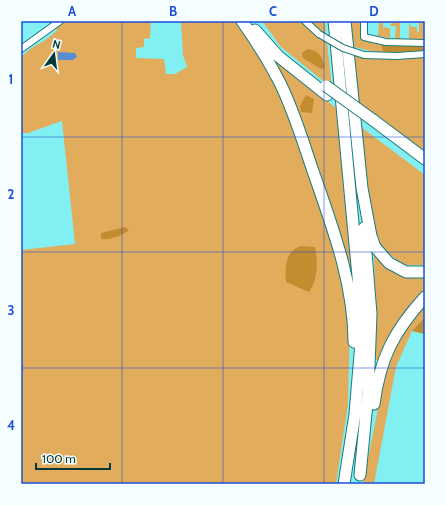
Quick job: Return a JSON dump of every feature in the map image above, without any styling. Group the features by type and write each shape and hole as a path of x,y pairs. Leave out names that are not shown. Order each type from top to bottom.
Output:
{"highway":[{"path":"242,21 267,59 292,109 332,226 343,265 351,303 354,339 355,414"},
{"path":"248,21 278,56 373,125 425,159"},
{"path":"257,21 282,51 326,91"},
{"path":"334,21 359,287 361,342 355,414 344,484"},
{"path":"346,21 362,188 370,236 382,257 397,268 406,272 425,272"},
{"path":"373,125 425,167"},
{"path":"359,479 368,393 371,314 362,208 362,188"},
{"path":"359,479 370,431 377,382 387,351 399,328 425,297"}],"street":[{"path":"21,49 60,21"},
{"path":"305,21 319,34 342,48 364,55 397,56 425,54"},
{"path":"364,21 364,37 386,42 425,43"},
{"path":"21,45 32,40"}],"shaded area":[{"path":"60,21 151,21 150,38 144,39 144,47 136,48 136,58 164,59 166,74 175,74 187,67 183,55 181,21 239,21 279,90 299,143 332,239 350,323 348,404 336,484 21,484 21,250 75,244 62,121 28,133 21,133 21,58 29,50 49,38 57,30 54,25"},
{"path":"262,21 301,21 327,42 332,88 281,47"},
{"path":"307,21 325,21 326,36"},
{"path":"351,21 362,21 361,34 383,44 389,53 354,47"},
{"path":"379,21 383,21 383,27 390,28 390,38 378,36"},
{"path":"393,21 400,21 400,39 395,38 396,26 390,26"},
{"path":"409,21 411,27 417,27 417,32 419,32 419,21 425,21 425,40 409,39"},
{"path":"381,45 425,45 425,51 389,53 383,51"},
{"path":"308,49 315,51 320,55 325,67 321,69 303,58 302,53"},
{"path":"266,51 336,108 353,283 349,280"},
{"path":"354,51 364,55 425,54 425,159 358,107"},
{"path":"306,95 314,99 312,113 301,112 300,106"},
{"path":"361,127 425,175 425,265 404,265 382,249 371,220"},
{"path":"125,227 129,230 123,234 112,238 101,239 101,233"},
{"path":"301,246 315,247 317,259 316,276 309,292 286,282 287,260 296,248"},
{"path":"374,253 425,275 425,290 396,324 379,360 376,360"},
{"path":"425,301 425,317 412,331 396,367 374,484 363,484 389,353"},
{"path":"425,317 425,334 412,331"}],"water":[{"path":"58,52 75,53 77,57 73,60 58,60"}]}
